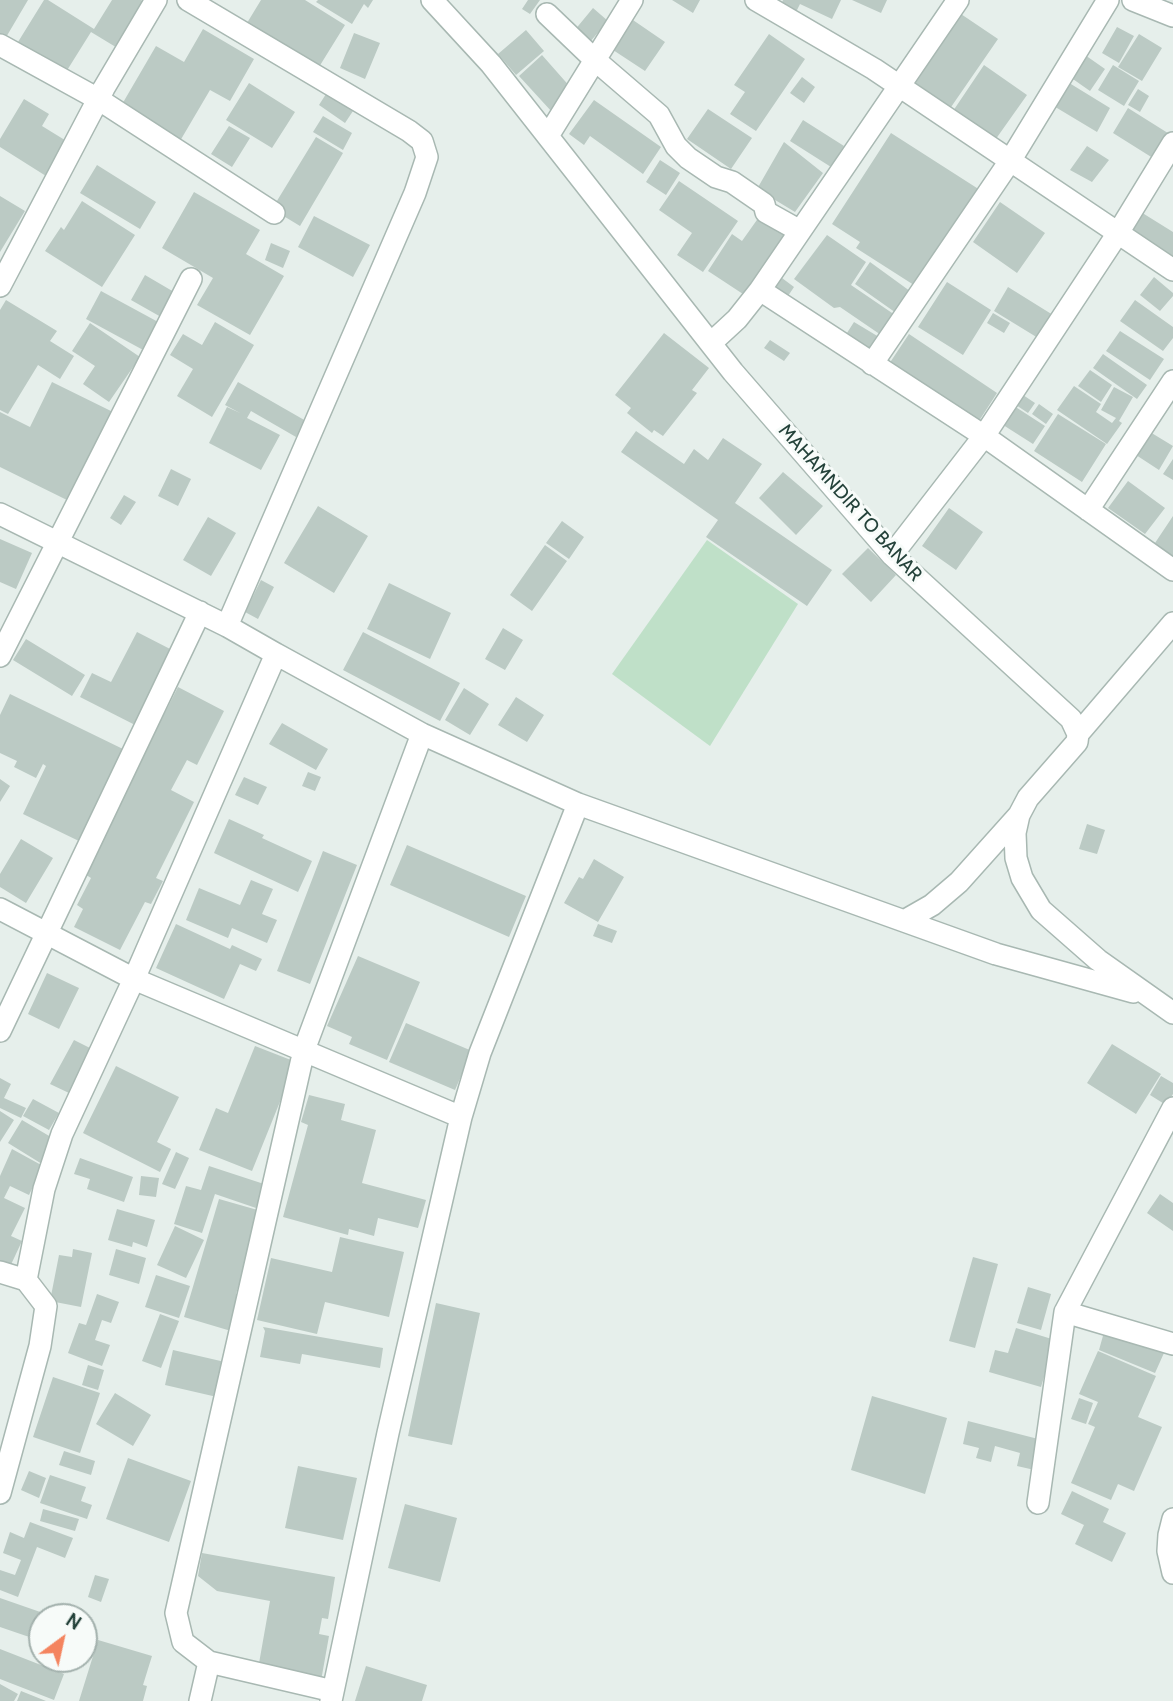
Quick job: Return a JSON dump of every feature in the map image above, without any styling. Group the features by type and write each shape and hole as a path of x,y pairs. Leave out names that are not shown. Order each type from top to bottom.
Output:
{"street":[{"path":"0,286 98,99 156,0"},
{"path":"188,0 409,131 422,141 427,157 415,193 227,625"},
{"name":"MAHAMNDIR TO BANAR","path":"432,0 491,64 710,343 891,555 1070,719 1078,734"},
{"path":"548,136 632,0"},
{"path":"756,0 900,87 1173,270"},
{"path":"710,343 737,319 760,290 958,0"},
{"path":"872,364 1010,160 1108,0"},
{"path":"1133,0 1173,16"},
{"path":"547,14 595,61 659,115 677,146 688,158 716,177 732,182 764,204 766,212 800,231"},
{"path":"0,44 98,99 274,213"},
{"path":"891,555 984,436 1118,233 1173,143"},
{"path":"0,656 191,279"},
{"path":"760,290 984,436 1173,570"},
{"path":"1088,510 1173,381"},
{"path":"0,514 227,625 422,734 578,804 996,954 1149,996"},
{"path":"0,1031 200,612"},
{"path":"904,921 932,905 959,882 1019,815 1028,798 1077,742 1078,734 1173,624"},
{"path":"26,1280 44,1189 62,1134 134,979 276,654"},
{"path":"422,734 304,1050 176,1613 183,1642 209,1662 332,1696 388,1433 461,1117 480,1053 578,804"},
{"path":"1019,815 1016,858 1022,878 1041,910 1098,960 1173,1013"},
{"path":"0,909 134,979 461,1117"},
{"path":"1038,1503 1065,1312 1173,1108"},
{"path":"0,1272 26,1280 46,1306 40,1346 0,1493"},
{"path":"1065,1312 1173,1344"},
{"path":"1173,1519 1168,1535 1173,1573"},
{"path":"200,1701 209,1662"}],"green space":[{"path":"707,540 798,604 710,746 612,674"}],"building":[{"path":"0,0 28,0 5,39 0,36"},
{"path":"44,0 94,29 112,0 141,0 147,4 119,49 91,32 66,72 18,42"},
{"path":"261,0 305,0 345,25 319,67 247,23"},
{"path":"373,0 368,8 364,4 352,24 316,2"},
{"path":"528,0 540,0 530,14 522,9"},
{"path":"672,0 700,0 693,13"},
{"path":"783,0 841,0 832,19 800,4 796,12 781,5"},
{"path":"852,0 887,0 881,13"},
{"path":"593,8 608,21 589,43 574,31"},
{"path":"955,10 998,39 949,110 907,81"},
{"path":"630,18 665,42 645,71 610,48"},
{"path":"1117,27 1134,36 1119,63 1102,53"},
{"path":"203,29 254,59 230,101 210,90 180,141 121,106 156,46 184,62"},
{"path":"526,30 544,51 516,75 498,54"},
{"path":"354,33 380,43 365,79 340,68"},
{"path":"769,34 805,59 756,131 730,114 745,92 734,85"},
{"path":"1139,34 1162,48 1142,81 1118,67"},
{"path":"542,55 572,89 552,112 519,76"},
{"path":"1085,55 1105,69 1090,91 1070,77"},
{"path":"984,65 1027,95 993,143 951,114"},
{"path":"1113,65 1139,81 1124,106 1098,90"},
{"path":"802,77 815,87 804,103 790,93"},
{"path":"1066,81 1110,108 1097,132 1052,105"},
{"path":"249,83 295,112 272,148 226,120"},
{"path":"1138,89 1149,96 1140,112 1128,105"},
{"path":"326,94 353,111 345,123 319,105"},
{"path":"24,99 49,114 42,126 68,142 46,176 0,147 0,139"},
{"path":"594,100 661,147 643,174 590,136 584,145 569,134"},
{"path":"1128,108 1171,135 1156,160 1113,133"},
{"path":"708,109 752,138 731,169 687,139"},
{"path":"323,116 352,133 343,150 313,132"},
{"path":"803,120 844,146 831,167 790,141"},
{"path":"229,126 250,138 232,167 211,154"},
{"path":"891,133 980,190 917,287 856,248 860,242 832,224"},
{"path":"316,137 343,153 300,226 272,209"},
{"path":"784,142 823,173 795,212 757,189"},
{"path":"1087,146 1109,160 1092,182 1070,170"},
{"path":"660,160 680,173 666,195 646,182"},
{"path":"97,165 156,202 140,229 80,193"},
{"path":"679,181 738,221 703,272 677,255 692,233 659,210"},
{"path":"194,192 260,230 246,254 284,276 250,335 197,305 213,278 162,248"},
{"path":"0,196 25,211 0,252"},
{"path":"82,201 135,235 102,287 45,251 61,227 64,230"},
{"path":"1000,202 1045,233 1017,273 973,242"},
{"path":"1136,209 1173,232 1173,259 1124,229"},
{"path":"314,216 370,245 353,277 298,247"},
{"path":"759,217 787,236 746,296 708,271 732,234 742,241"},
{"path":"827,235 866,262 851,285 895,315 881,335 840,307 834,308 794,279"},
{"path":"271,243 290,251 283,268 265,260"},
{"path":"870,262 914,294 899,315 855,284"},
{"path":"145,275 174,292 161,317 131,300"},
{"path":"778,275 794,287 784,302 768,291"},
{"path":"1154,277 1173,293 1160,311 1140,295"},
{"path":"947,282 991,310 963,355 918,327"},
{"path":"1008,287 1053,315 1038,338 994,311"},
{"path":"101,291 160,323 145,351 86,319"},
{"path":"6,300 57,331 50,341 74,356 60,379 38,365 8,414 0,410 0,310"},
{"path":"1135,300 1173,327 1173,338 1163,351 1120,321"},
{"path":"993,313 1010,323 1004,333 987,323"},
{"path":"215,322 254,345 212,417 177,396 193,369 170,355 183,334 202,345"},
{"path":"854,322 879,337 870,351 845,336"},
{"path":"90,323 140,357 109,402 83,384 95,366 72,351"},
{"path":"1120,331 1164,359 1150,380 1106,351"},
{"path":"664,333 709,368 692,390 697,393 663,436 654,430 652,433 627,413 631,408 615,395"},
{"path":"909,334 997,393 977,424 889,364"},
{"path":"770,340 790,353 784,361 764,348"},
{"path":"1103,354 1147,385 1137,399 1093,368"},
{"path":"1090,370 1112,385 1101,402 1078,386"},
{"path":"52,382 113,412 71,502 0,467 0,412 30,427"},
{"path":"238,382 306,421 296,437 251,411 247,418 280,435 261,470 209,443 227,407 240,413 225,405"},
{"path":"1074,386 1101,404 1096,412 1112,423 1116,418 1101,410 1114,387 1133,397 1119,421 1122,423 1107,444 1057,410"},
{"path":"1020,393 1035,403 1028,413 1013,403"},
{"path":"1011,404 1045,426 1033,444 1000,423"},
{"path":"1039,404 1053,414 1046,424 1032,414"},
{"path":"1058,414 1106,444 1082,482 1034,451"},
{"path":"636,431 684,464 694,449 708,460 723,438 762,464 735,503 832,570 807,606 706,537 718,520 621,452"},
{"path":"1150,432 1173,446 1159,470 1136,455"},
{"path":"1173,459 1173,480 1163,474"},
{"path":"171,469 191,479 178,506 158,496"},
{"path":"783,472 823,506 796,535 759,498"},
{"path":"1128,481 1165,508 1145,534 1108,508"},
{"path":"124,495 136,502 121,525 110,518"},
{"path":"318,506 368,536 334,593 284,563"},
{"path":"949,508 983,532 956,570 922,546"},
{"path":"1173,516 1173,563 1151,549"},
{"path":"208,517 236,533 211,576 183,560"},
{"path":"562,521 584,537 569,559 546,543"},
{"path":"0,539 32,553 16,589 0,582"},
{"path":"545,545 567,561 532,611 510,595"},
{"path":"868,548 896,575 871,602 842,574"},
{"path":"261,580 274,587 258,619 245,612"},
{"path":"389,583 451,613 430,659 367,629"},
{"path":"503,628 523,640 505,670 485,659"},
{"path":"137,632 174,651 139,727 80,697 92,673 111,682"},
{"path":"363,632 460,683 440,721 343,670"},
{"path":"26,639 85,675 72,696 13,660"},
{"path":"178,687 224,711 197,765 187,760 171,790 194,802 156,878 163,881 151,904 145,902 120,950 74,927 83,909 77,905 91,878 83,873"},
{"path":"464,688 489,704 470,735 445,720"},
{"path":"10,694 125,750 81,842 23,814 46,766 43,764 36,778 14,767 17,761 0,753 0,715"},
{"path":"516,697 544,715 527,742 498,725"},
{"path":"282,723 328,749 316,770 269,744"},
{"path":"308,772 321,777 315,791 302,786"},
{"path":"244,777 267,787 258,805 235,795"},
{"path":"0,779 10,786 0,802"},
{"path":"229,819 312,861 298,892 214,853"},
{"path":"1087,824 1105,830 1097,854 1079,849"},
{"path":"21,839 53,858 26,903 0,887 0,874"},
{"path":"407,845 526,896 509,937 390,885"},
{"path":"323,851 357,865 310,984 277,971"},
{"path":"594,859 624,877 598,922 564,903 579,877 583,879"},
{"path":"251,880 273,889 262,914 277,920 267,943 232,928 228,938 186,920 199,888 240,905"},
{"path":"176,924 230,949 232,945 262,959 256,971 240,964 224,999 156,968"},
{"path":"598,924 617,931 612,943 593,936"},
{"path":"358,956 420,982 387,1060 349,1044 352,1037 327,1026"},
{"path":"47,973 79,988 59,1029 28,1014"},
{"path":"406,1023 472,1051 455,1090 389,1062"},
{"path":"74,1040 92,1049 69,1093 50,1084"},
{"path":"1112,1044 1161,1074 1136,1114 1087,1083"},
{"path":"255,1046 296,1062 252,1171 199,1150 216,1108 228,1113"},
{"path":"116,1066 179,1097 157,1142 171,1149 160,1172 83,1133"},
{"path":"1161,1076 1173,1083 1173,1094 1166,1105 1150,1095"},
{"path":"0,1078 11,1084 4,1098 26,1108 21,1118 0,1108"},
{"path":"309,1095 345,1104 341,1120 376,1130 362,1183 426,1200 418,1228 378,1218 374,1236 349,1229 348,1235 283,1217 308,1125 301,1122"},
{"path":"33,1099 59,1113 49,1130 23,1116"},
{"path":"0,1111 14,1120 0,1142"},
{"path":"22,1120 56,1140 42,1164 8,1143"},
{"path":"12,1149 43,1166 29,1195 10,1186 4,1198 25,1208 11,1236 22,1241 8,1271 0,1267 0,1176"},
{"path":"176,1152 189,1158 175,1189 162,1184"},
{"path":"80,1158 133,1177 124,1202 87,1189 90,1179 74,1174"},
{"path":"209,1166 264,1184 256,1208 215,1194 202,1233 174,1224 186,1186 201,1190"},
{"path":"141,1176 159,1178 156,1197 139,1195"},
{"path":"1160,1194 1173,1203 1173,1231 1147,1213"},
{"path":"219,1199 261,1211 236,1294 241,1295 231,1331 184,1317"},
{"path":"117,1209 155,1220 147,1247 133,1242 132,1247 108,1240"},
{"path":"175,1226 204,1240 186,1278 157,1265"},
{"path":"340,1237 404,1252 389,1317 325,1302 317,1334 257,1320 271,1258 332,1272"},
{"path":"73,1249 92,1253 81,1307 50,1301 59,1255 72,1257"},
{"path":"116,1249 146,1258 139,1284 109,1275"},
{"path":"973,1257 998,1264 975,1348 949,1341"},
{"path":"156,1275 190,1286 179,1318 145,1307"},
{"path":"1028,1287 1051,1294 1041,1330 1017,1323"},
{"path":"97,1294 119,1302 111,1323 102,1320 95,1340 110,1345 102,1366 68,1353 79,1323 86,1325"},
{"path":"436,1303 480,1313 452,1445 408,1436"},
{"path":"160,1314 179,1321 161,1368 142,1361"},
{"path":"1106,1325 1168,1344 1155,1373 1099,1350"},
{"path":"263,1327 383,1348 380,1368 302,1354 300,1364 260,1357 265,1331"},
{"path":"1016,1328 1055,1340 1041,1387 989,1372 995,1350 1008,1353"},
{"path":"173,1350 225,1362 217,1397 165,1385"},
{"path":"1098,1351 1156,1376 1138,1417 1162,1427 1134,1491 1118,1484 1111,1500 1071,1483 1095,1427 1088,1424 1098,1402 1079,1394"},
{"path":"88,1365 104,1370 98,1390 82,1385"},
{"path":"53,1377 100,1393 80,1453 33,1437"},
{"path":"115,1393 151,1415 133,1446 96,1424"},
{"path":"872,1396 947,1418 925,1494 851,1470"},
{"path":"1079,1398 1093,1403 1086,1424 1071,1419"},
{"path":"968,1421 1046,1441 1039,1471 1017,1466 1020,1453 995,1446 991,1462 976,1458 979,1448 963,1444"},
{"path":"64,1451 95,1461 91,1475 59,1465"},
{"path":"128,1458 191,1481 169,1542 106,1519"},
{"path":"298,1466 357,1478 343,1540 285,1528"},
{"path":"29,1471 46,1478 39,1498 21,1490"},
{"path":"50,1475 86,1487 81,1501 92,1505 87,1519 40,1503"},
{"path":"1072,1491 1109,1509 1103,1522 1126,1533 1112,1562 1075,1544 1084,1525 1061,1514"},
{"path":"405,1504 457,1518 440,1582 388,1568"},
{"path":"43,1509 79,1519 75,1531 40,1521"},
{"path":"30,1522 73,1538 65,1558 37,1547 18,1597 0,1590 0,1570 15,1575 21,1560 3,1553 10,1532 24,1538"},
{"path":"202,1553 335,1577 328,1619 322,1618 319,1634 329,1636 321,1681 258,1669 270,1601 217,1591 198,1576"},
{"path":"95,1575 109,1579 101,1602 88,1597"},
{"path":"0,1598 28,1608 28,1637 0,1627"},
{"path":"98,1640 152,1656 143,1685 147,1686 143,1701 79,1701 88,1673 98,1673"},
{"path":"0,1649 28,1660 28,1673 64,1674 54,1700 0,1679"},
{"path":"366,1666 427,1685 422,1701 355,1701"},
{"path":"0,1684 18,1694 14,1701 0,1701"},
{"path":"21,1691 46,1701 17,1701"}]}
